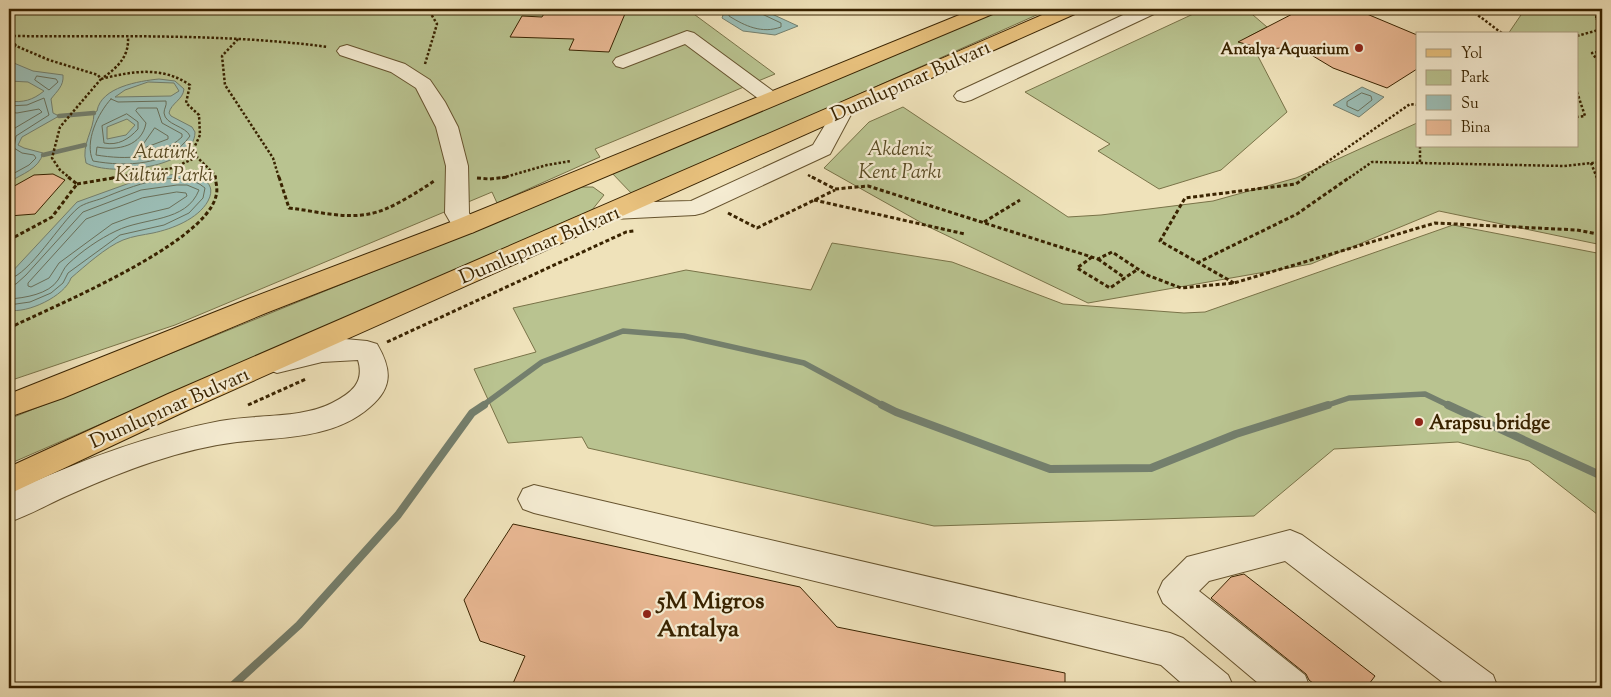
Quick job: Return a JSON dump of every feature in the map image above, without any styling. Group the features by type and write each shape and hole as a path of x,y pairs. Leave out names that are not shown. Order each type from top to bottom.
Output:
{"main road":[{"name":"Dumlupınar Bulvarı","path":"9,406 53,390 257,306 465,226 770,98 989,9"},
{"name":"Dumlupınar Bulvarı","path":"9,481 178,402 1071,9"},
{"path":"572,182 590,179 604,181 616,188 618,200 605,215"}],"lane":[{"path":"964,96 1150,9"},
{"path":"622,62 688,37 770,98"},
{"path":"347,51 398,68 423,84 435,102 447,127 457,166 458,213 465,226"},
{"path":"605,215 695,208 794,172 822,149 844,109"},
{"path":"9,508 50,488 108,464 159,447 241,429 296,424 341,412 367,394 372,387 375,372 373,361 367,351 353,348 321,352 264,364"},
{"path":"534,499 1170,650 1215,688"},
{"path":"1292,688 1175,592 1199,568 1290,545 1480,688"}],"path":[{"path":"423,84 424,65 437,24 428,9"},
{"path":"1471,10 1500,32"},
{"path":"1578,36 1602,27 1595,17 1602,17"},
{"path":"9,36 238,39 316,45 347,51"},
{"path":"9,36 16,46"},
{"path":"77,184 60,170 52,158 62,125 102,79 116,68 126,54 128,38"},
{"path":"238,39 222,56 225,85 273,158 289,208 352,216 371,214 414,194 457,166"},
{"path":"9,45 98,75 102,79"},
{"path":"1602,51 1592,53 1602,66"},
{"path":"9,328 127,270 173,244 204,216 216,197 215,175 197,157 194,148 200,135 199,115 186,103 190,85 184,80 164,72 151,70 129,72 102,79"},
{"path":"1578,95 1585,116 1578,117"},
{"path":"1234,283 1160,241 1185,198 1296,184 1410,104 1416,105"},
{"path":"1420,148 1420,163"},
{"path":"9,240 52,217 77,184 173,168 197,157"},
{"path":"1197,263 1297,214 1372,162 1564,166 1602,162"},
{"path":"1591,163 1602,189"},
{"path":"794,172 808,176"},
{"path":"794,172 808,176 835,189"},
{"path":"728,213 757,228 835,189 868,186 1098,259 1125,278"},
{"path":"814,200 965,234"},
{"path":"983,223 1020,200"},
{"path":"722,216 737,209"},
{"path":"1098,259 1112,252 1147,275 1181,288 1234,283 1435,223 1577,230 1602,235"},
{"path":"367,351 626,232 639,230"},
{"path":"1092,257 1077,268 1110,288 1138,269"},
{"path":"218,434 222,419 225,416 308,378"}],"green space":[{"name":"Atatürk Kültür Parkı","path":"9,9 687,9 775,74 595,149 600,157 497,203 492,192 175,325 9,381"},
{"path":"1004,9 1050,9 633,195 610,171"},
{"path":"1204,9 1246,9 1267,27 1248,37 1287,112 1221,170 1159,189 1098,151 1110,144 1025,92"},
{"name":"Akdeniz Kent Parkı","path":"1525,9 1602,9 1602,245 1439,211 1311,264 1088,303 929,227 824,168 869,122 903,107 1068,217 1101,215 1213,201 1296,178 1416,123 1416,148 1578,148 1578,32 1509,32"},
{"path":"582,187 593,187 604,195 592,210 9,464 9,419"},
{"path":"1453,225 1602,254 1602,518 1529,461 1458,442 1334,449 1254,516 934,526 588,448 582,437 508,443 474,369 536,352 513,308 686,270 811,290 832,243 952,262 1063,304 1184,313 1205,312"}],"water":[{"path":"725,9 761,9 798,26 775,35 743,31 722,18"},
{"path":"9,61 33,71 63,75 63,79 60,88 51,99 53,113 59,116 22,137 18,145 43,153 41,159 34,167 9,182 9,101 19,102 28,100 44,91 28,82 9,81"},
{"path":"151,80 175,81 184,89 182,96 169,113 171,116 192,127 195,132 191,144 181,154 150,166 114,169 86,163 86,144 94,113 97,111 100,103 113,91","holes":["148,82 174,83 179,91 171,96 115,97 125,90","127,119 135,125 126,135 107,139 107,127"]},
{"path":"1362,87 1384,97 1359,117 1333,105"},
{"path":"176,174 196,176 207,182 210,187 211,193 208,201 198,213 168,229 116,243 71,278 67,285 53,297 25,309 9,310 9,275 77,202 138,180"}],"building":[{"path":"547,9 627,9 609,52 569,50 574,39 510,37 522,16 542,17"},
{"name":"Antalya Aquarium","path":"1302,9 1355,9 1416,35 1416,70 1387,88 1333,68 1298,47 1265,49 1238,42"},
{"path":"53,174 65,180 35,214 9,216 9,189 34,175"},
{"name":"5M Migros Antalya","path":"513,524 800,587 837,627 1065,673 1065,688 511,688 525,656 480,641 464,600"},
{"path":"1244,574 1375,676 1366,688 1319,688 1309,680 1306,674 1211,598 1231,577"}],"waterway":[{"path":"59,116 94,113"},
{"path":"43,155 85,145"},
{"path":"482,406 542,362 623,331 684,336 804,363 884,406"},
{"path":"1328,405 1349,398 1425,394 1450,406"},
{"path":"230,688 299,625 398,515 472,413 484,405"},
{"path":"884,406 1050,469 1151,468 1236,434 1328,405"},
{"path":"1448,405 1602,476"}],"place":[{"name":"Antalya Aquarium","path":"1359,48"},
{"name":"Arapsu bridge","path":"1419,422"},
{"name":"5M Migros Antalya","path":"647,614"}]}
